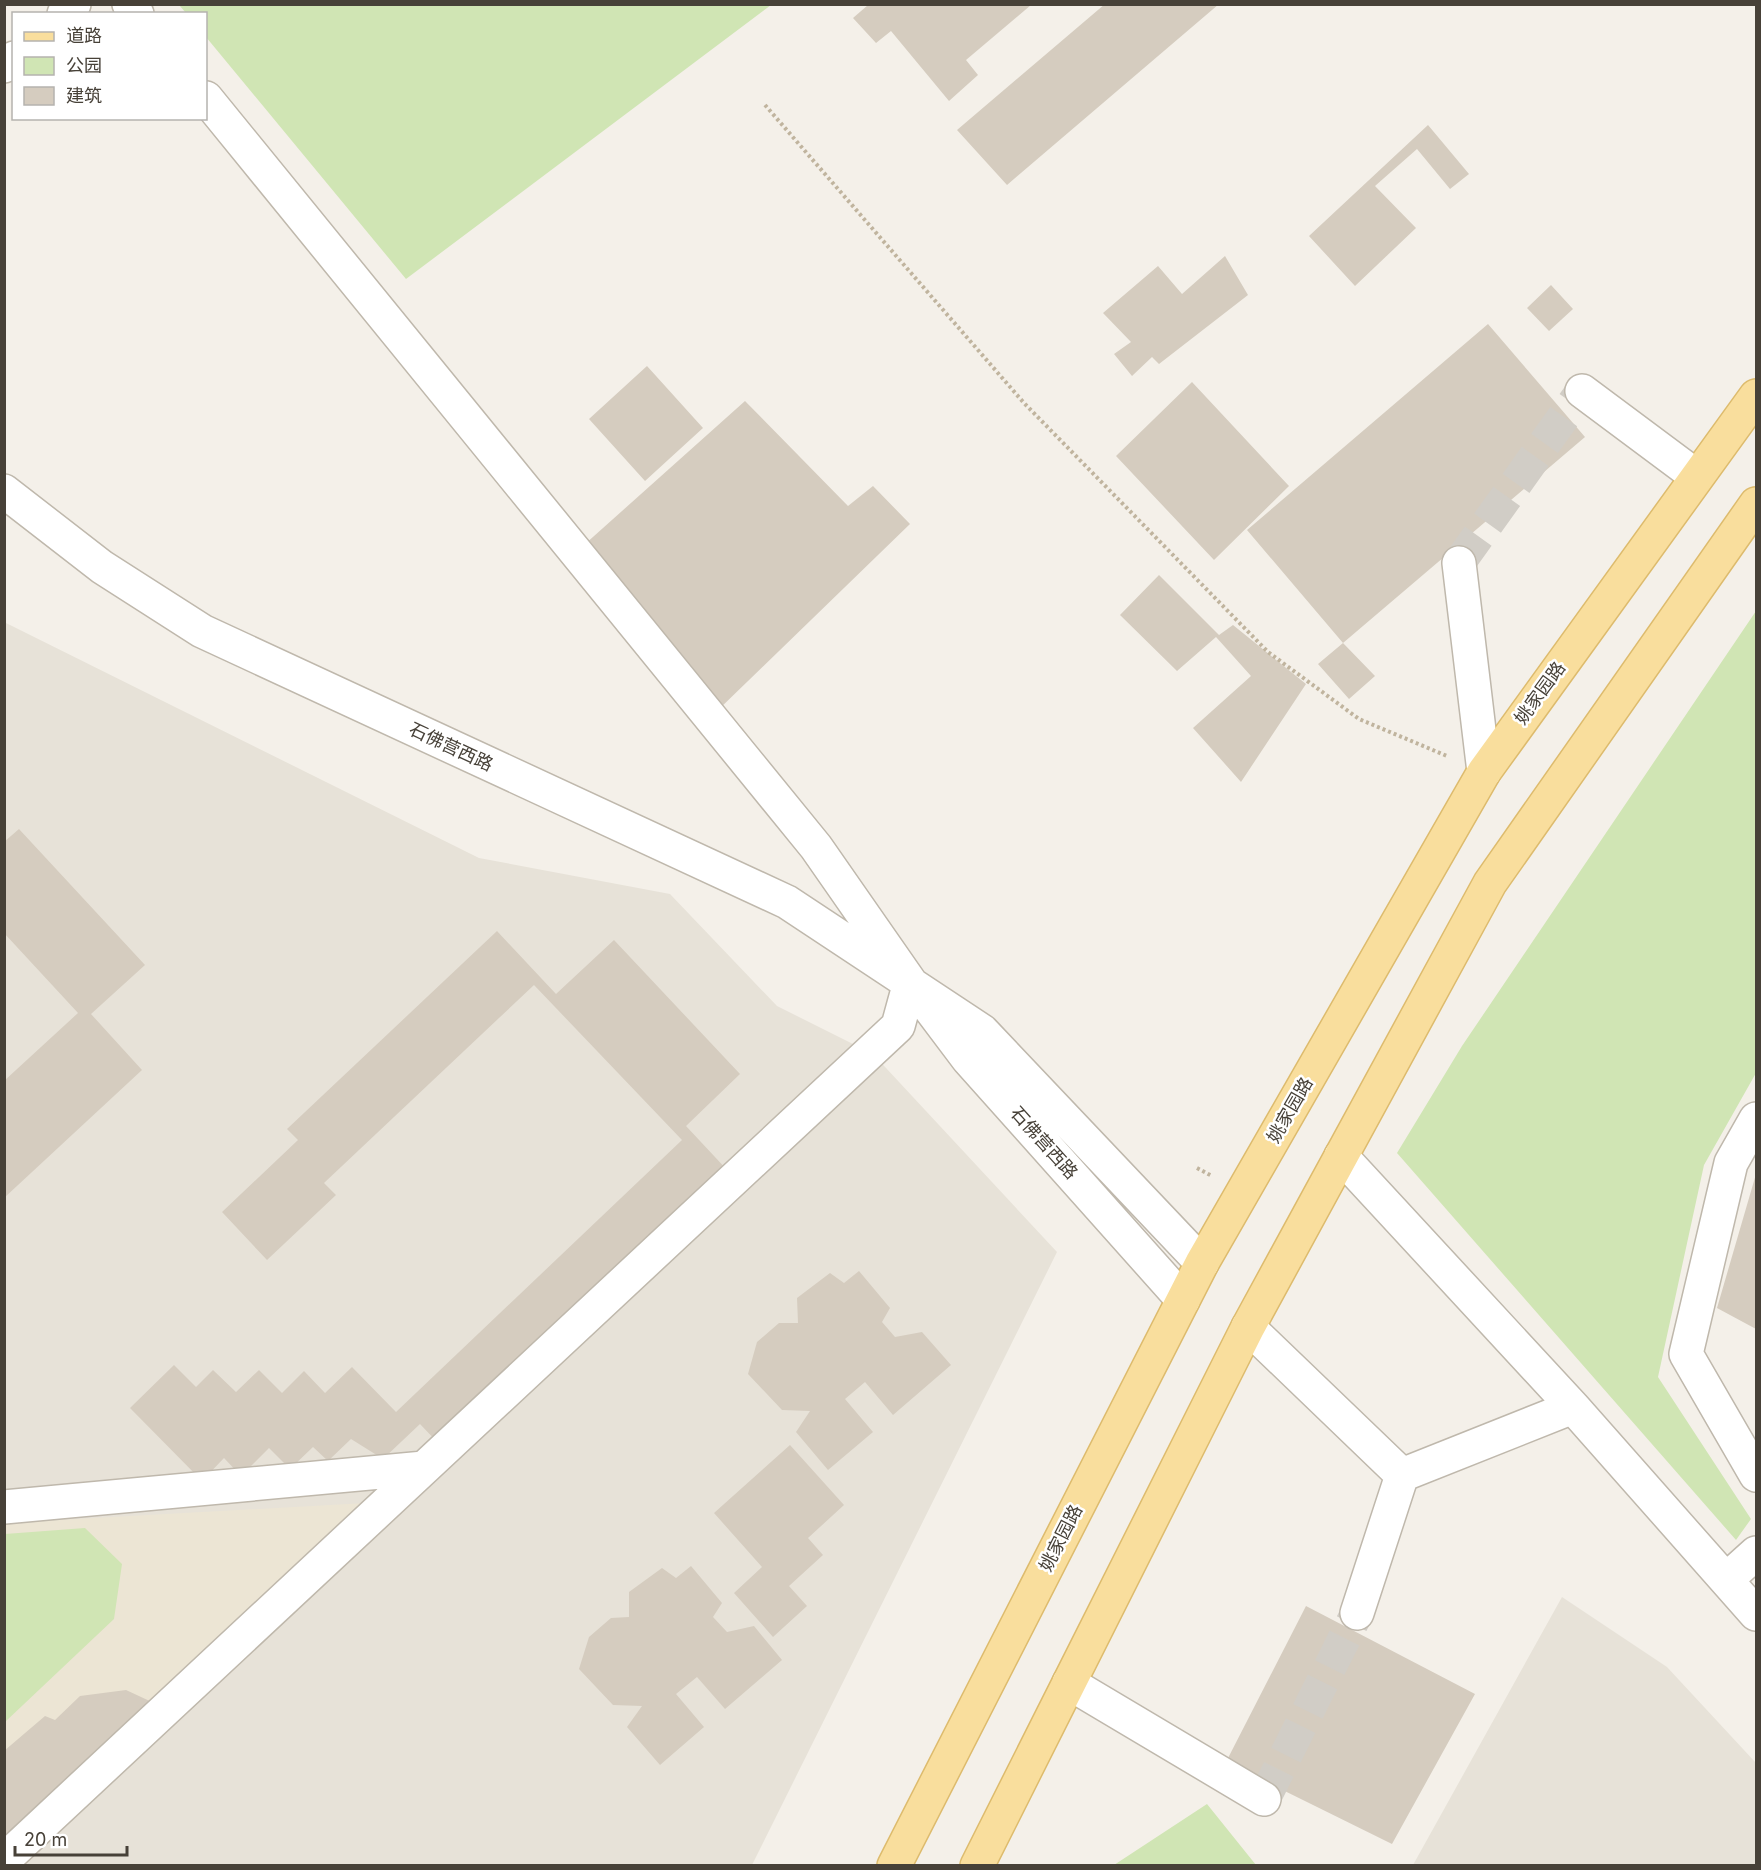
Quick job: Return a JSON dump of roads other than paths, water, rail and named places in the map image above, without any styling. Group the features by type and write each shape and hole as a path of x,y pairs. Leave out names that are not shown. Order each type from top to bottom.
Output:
{"main road":[{"name":"姚家园路","path":"894,1866 1202,1263 1484,772 1756,396"},
{"path":"977,1866 1248,1326 1490,884 1756,504"}],"street":[{"path":"4,1860 898,1026 910,982 816,847 207,99"},
{"path":"1582,391 1696,476"},
{"name":"石佛营西路","path":"4,491 102,567 202,631 787,902 982,1031 1202,1263"},
{"path":"1459,563 1484,772"},
{"name":"石佛营西路","path":"910,982 968,1059 1183,1300"},
{"path":"1756,1119 1731,1163 1686,1354 1756,1475"},
{"path":"1341,1156 1573,1407 1756,1614"},
{"path":"1248,1326 1402,1475"},
{"path":"1402,1475 1573,1407"},
{"path":"4,1507 424,1468"},
{"path":"1357,1613 1402,1475"},
{"path":"1726,1580 1756,1552"},
{"path":"1069,1683 1264,1799"}],"tunnel":[{"path":"1459,563 1582,391"},
{"path":"1264,1799 1357,1613"}]}
